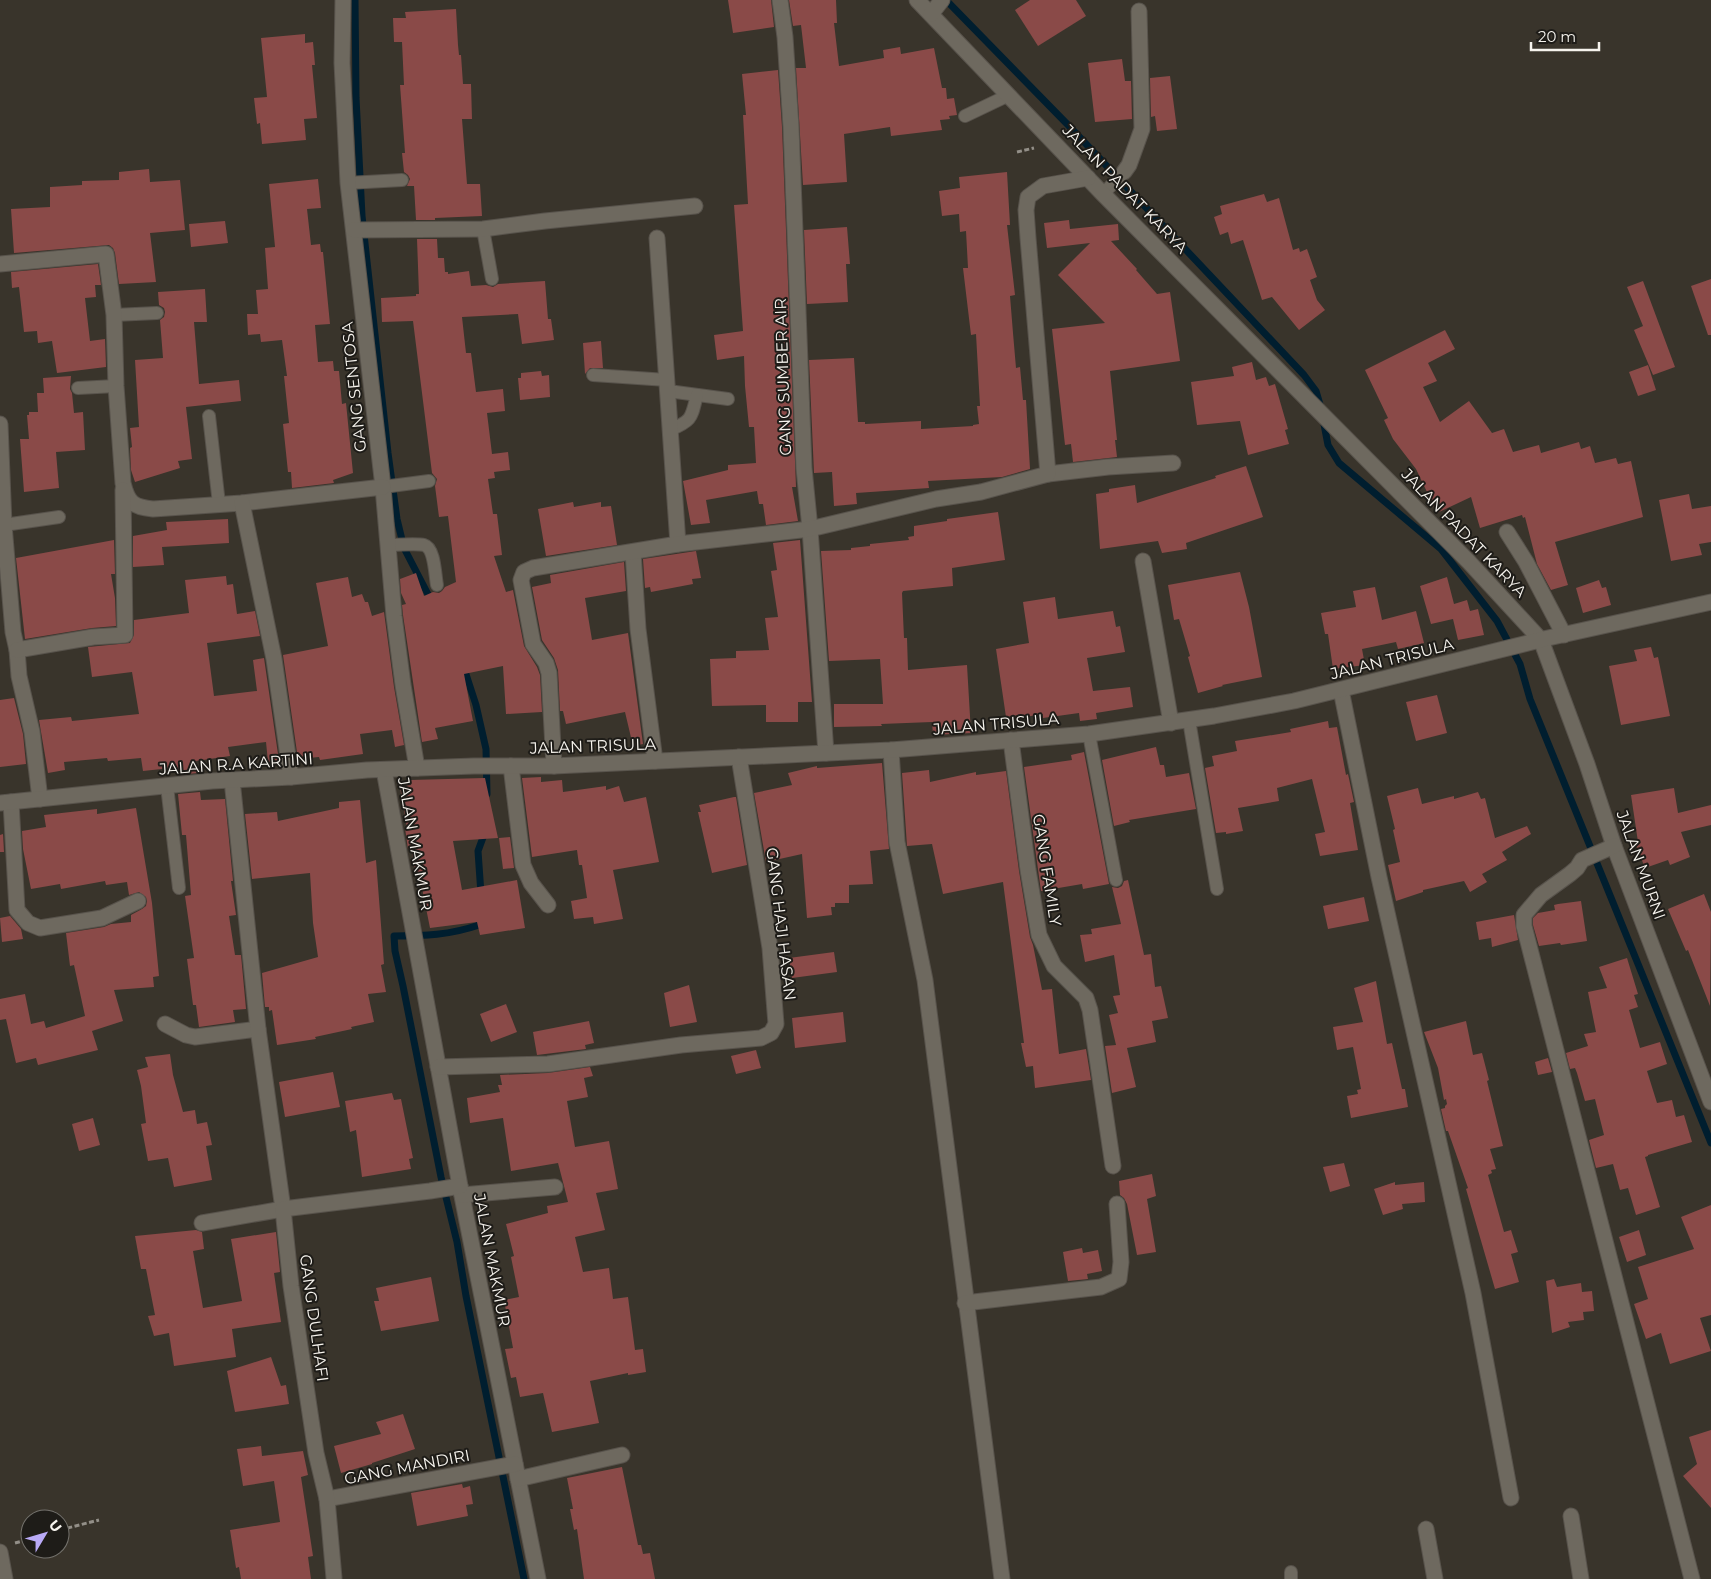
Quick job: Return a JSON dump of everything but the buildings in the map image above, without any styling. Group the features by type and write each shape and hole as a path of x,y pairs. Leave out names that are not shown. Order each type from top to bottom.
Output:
{"street":[{"name":"GANG SENTOSA","path":"343,0 342,63 348,183 361,230 388,545 403,686 417,768"},
{"name":"GANG SUMBER AIR","path":"780,0 785,37 790,127 804,468 826,753"},
{"name":"JALAN PADAT KARYA","path":"917,0 937,7 1009,95 1088,178 1106,191 1470,562 1541,640"},
{"path":"1124,172 1132,157 1142,129 1139,11"},
{"path":"1048,474 1026,210 1028,196 1043,186 1088,178"},
{"path":"361,230 483,229 695,206"},
{"path":"657,238 678,544"},
{"path":"0,264 106,254 114,315 116,386 123,483 125,635 94,637 17,650"},
{"path":"0,424 4,525 13,632 17,650 19,676 32,732 40,799"},
{"path":"554,766 549,673 546,663 533,644 521,580 524,572 533,568 678,544 810,529 936,499 981,492 1048,474 1173,462"},
{"path":"123,483 126,495 131,503 138,508 162,509 242,503 383,487"},
{"path":"242,503 274,659 291,777"},
{"path":"1507,532 1526,562 1564,634"},
{"path":"633,552 638,629 655,762"},
{"path":"1143,561 1171,723"},
{"path":"1541,640 1711,602"},
{"name":"JALAN TRISULA","path":"474,766 554,766 740,758 892,750 1089,734 1229,714 1341,690 1541,640"},
{"name":"JALAN MURNI","path":"1541,640 1587,764 1608,848 1711,1102"},
{"path":"1341,690 1379,877 1473,1293 1512,1498"},
{"name":"GANG FAMILY","path":"1011,740 1028,870 1039,935 1054,966 1086,998 1090,1010 1113,1166"},
{"path":"892,750 898,842 925,980 965,1303 1002,1579"},
{"name":"GANG HAJI HASAN","path":"438,1068 548,1064 681,1046 761,1038 771,1033 776,1024 770,948 740,758"},
{"name":"JALAN R.A KARTINI","path":"6,803 232,780 474,766"},
{"path":"511,766 523,865 531,883 548,905"},
{"name":"JALAN MAKMUR","path":"384,770 438,1068 456,1189 504,1466 518,1479 538,1579"},
{"name":"GANG DULHAFI","path":"232,780 258,1029 283,1209 291,1286 316,1453 327,1500 334,1578"},
{"path":"6,803 17,910 28,922 40,928 102,918 138,901"},
{"path":"1608,848 1582,860 1577,868 1541,895 1524,914 1524,926 1692,1579"},
{"path":"165,1024 186,1035 195,1037 258,1029"},
{"path":"202,1223 283,1209 430,1191 555,1187"},
{"path":"965,1303 1100,1287 1119,1279 1121,1262 1117,1204"},
{"path":"518,1479 622,1456"},
{"name":"GANG MANDIRI","path":"327,1500 504,1466"},
{"path":"1571,1516 1582,1579"},
{"path":"1426,1530 1434,1579"},
{"path":"0,1552 5,1579"}],"lane":[{"path":"965,116 1009,95"},
{"path":"1106,191 1124,172"},
{"path":"348,183 402,180"},
{"path":"483,229 492,279"},
{"path":"114,315 158,313"},
{"path":"593,375 667,385 697,395 728,399"},
{"path":"78,388 116,386"},
{"path":"670,430 685,423 691,417 697,395"},
{"path":"209,416 219,504"},
{"path":"383,487 429,481"},
{"path":"4,525 59,518"},
{"path":"388,545 424,545 430,548 437,585"},
{"path":"1189,720 1217,889"},
{"path":"1089,734 1116,880"},
{"path":"168,786 179,888"}],"path":[{"path":"70,1527 99,1520"}],"waterway":[{"path":"355,0 356,98 362,216 388,453 397,519 404,548 432,602"},
{"path":"946,0 1070,127 1304,375 1316,391 1321,408"},
{"path":"1323,419 1328,445 1339,463 1441,549 1497,621 1520,664 1530,699 1711,1143"},
{"path":"463,665 476,705 486,749 487,794"},
{"path":"481,894 478,851 485,832"},
{"path":"480,917 479,925 458,931 394,936 395,951 441,1177 457,1242 466,1296 524,1579"}]}
